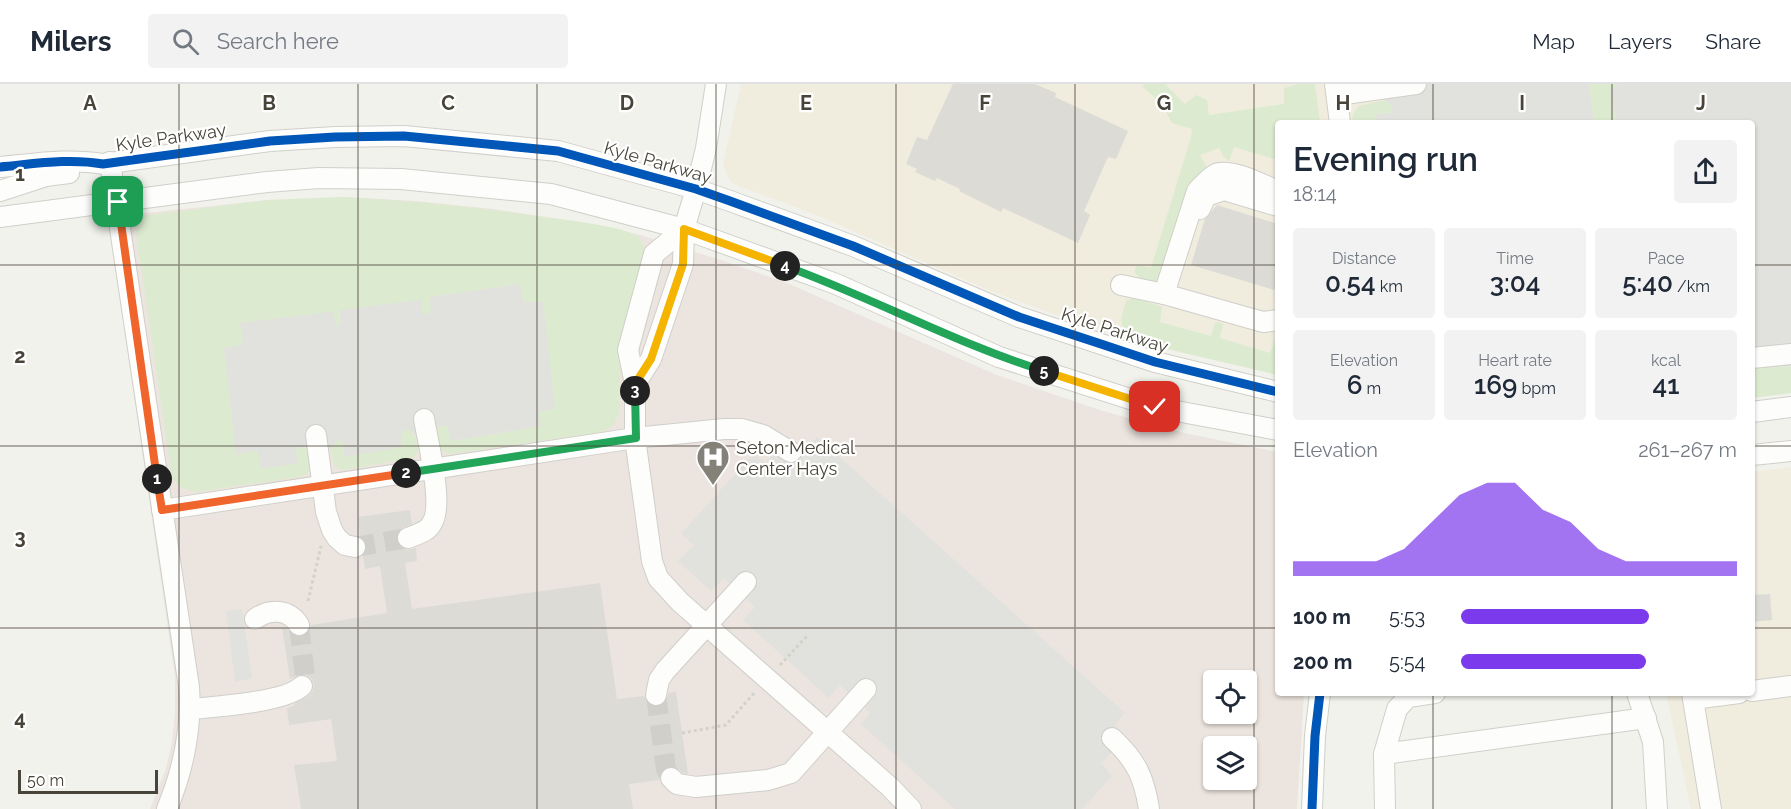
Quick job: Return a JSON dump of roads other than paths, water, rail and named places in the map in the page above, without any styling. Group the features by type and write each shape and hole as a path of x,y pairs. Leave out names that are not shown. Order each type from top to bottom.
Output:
{"street":[{"path":"635,384 651,359 683,264 684,229 706,148 716,84"},
{"path":"1340,120 1336,90 1416,84"},
{"name":"Kyle Parkway","path":"0,190 46,176 81,171 107,163 270,141 404,136 558,151 696,189 853,246 1019,317 1155,362 1275,391"},
{"name":"Kyle Parkway","path":"0,167 67,161 107,163"},
{"path":"107,163 118,202 189,687 191,709 189,736 167,809"},
{"path":"1168,295 1197,191 1218,173 1233,173 1275,190"},
{"path":"0,217 319,178 401,179 550,194 684,229 836,284 999,357 1155,407 1275,429"},
{"path":"1168,295 1206,196 1224,190 1275,205"},
{"path":"684,229 654,254 628,350 635,384 636,438 649,544 658,578 706,625 890,787 911,809"},
{"path":"1121,285 1168,295 1263,322 1275,320"},
{"path":"1755,358 1791,354"},
{"path":"1755,412 1791,407"},
{"path":"408,538 425,531 432,525 438,503 424,419"},
{"path":"162,510 636,438 724,429 742,429 763,435 791,452"},
{"path":"316,435 326,512 332,530 345,545 355,547"},
{"path":"1755,455 1791,451"},
{"path":"656,694 659,680 665,671 746,582"},
{"path":"255,619 263,613 278,611 290,615 299,625"},
{"path":"191,709 264,699 291,693 302,686"},
{"path":"1755,691 1791,686"},
{"path":"670,778 677,784 696,787 781,777 791,773 799,767 866,689"},
{"path":"1312,809 1314,736 1320,696"},
{"path":"1385,809 1384,754 1396,709 1408,697 1415,696"},
{"path":"1638,696 1653,742 1657,809"},
{"path":"1692,696 1711,809"},
{"path":"1384,754 1646,718"},
{"path":"1112,738 1123,748 1142,774 1149,809"}],"tunnel":[{"path":"355,547 408,538"},
{"path":"299,625 305,677 302,686"},
{"path":"656,695 666,769 671,778"}],"place":[{"name":"Seton Medical Center Hays","path":"713,486"}]}
